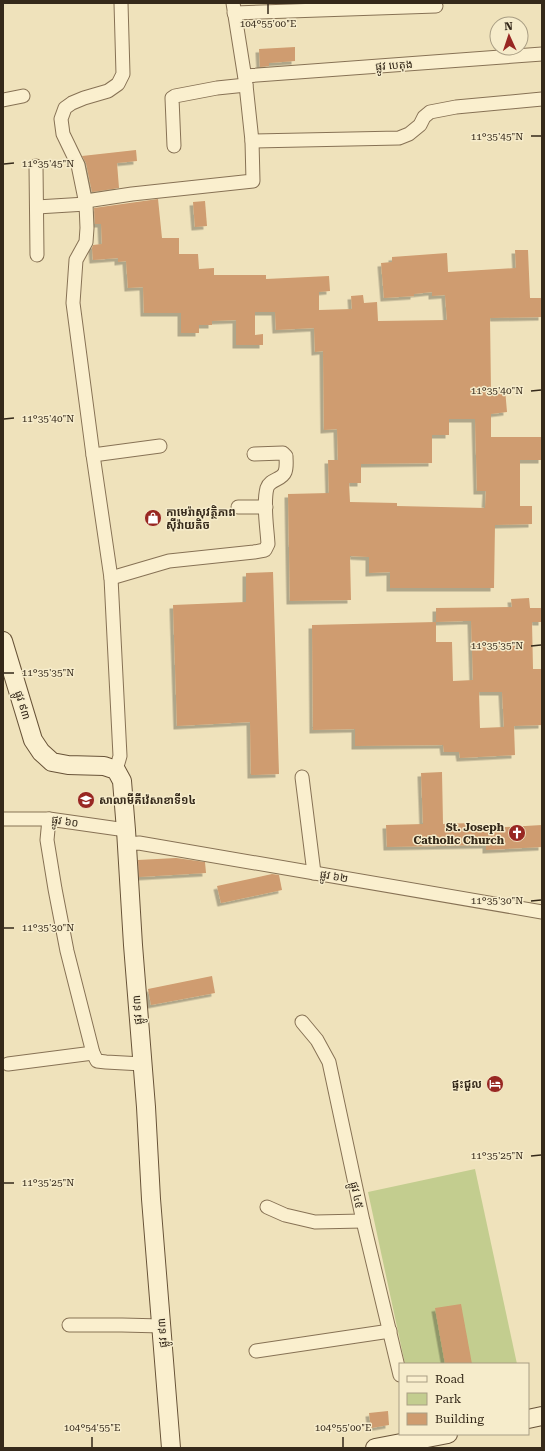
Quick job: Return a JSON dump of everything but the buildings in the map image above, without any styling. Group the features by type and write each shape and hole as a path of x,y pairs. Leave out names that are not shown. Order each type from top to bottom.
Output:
{"street":[{"path":"116,770 120,756 120,735 111,578 73,303 76,260 86,242 86,202 78,165 63,134 61,118 65,108 72,103 108,91 118,84 123,74 122,3"},
{"path":"37,207 86,202 132,194 253,181 252,141 246,81 234,8 300,10 368,6 436,6"},
{"name":"ផ្លូវ បេតុង","path":"174,146 172,98 175,96 246,81 542,54"},
{"path":"3,100 23,96"},
{"path":"252,141 399,138 410,134 420,125 424,117 430,112 456,107 542,99"},
{"path":"36,166 37,255"},
{"path":"93,455 160,446"},
{"path":"111,578 170,561 265,550 268,544 266,507 268,486 272,482 281,478 285,471 286,456 283,453 254,454"},
{"path":"238,507 266,507"},
{"name":"ផ្លូវ ៩៣","path":"3,641 33,740 41,752 52,762 68,765 104,766 116,770 122,781 151,1199 171,1448"},
{"path":"302,778 314,873"},
{"name":"ផ្លូវ ៦០","path":"3,819 49,819 126,837"},
{"path":"49,819 47,840 55,889 67,951 93,1053 97,1061 142,1064"},
{"name":"ផ្លូវ ៦២","path":"126,837 139,843 542,912"},
{"name":"ផ្លូវ ៤៥","path":"302,1022 317,1040 329,1062 363,1221 399,1371"},
{"path":"8,1064 93,1053"},
{"path":"267,1207 285,1215 315,1222 363,1221"},
{"path":"69,1325 122,1324 162,1326"},
{"path":"256,1351 390,1331"},
{"path":"529,1419 542,1416"},
{"path":"375,1448 443,1435"}],"green space":[{"path":"475,1169 517,1363 405,1363 368,1192"}],"place":[{"name":"កាមេរ៉ាសុវត្ថិភាព ស៊ីវ៉ាយតិច","path":"153,518"},
{"name":"សាលាមីគីវ៉េសាខាទី១៤","path":"86,800"},
{"name":"St. Joseph Catholic Church","path":"517,833"},
{"name":"ផ្ទះជួល","path":"495,1084"}]}
